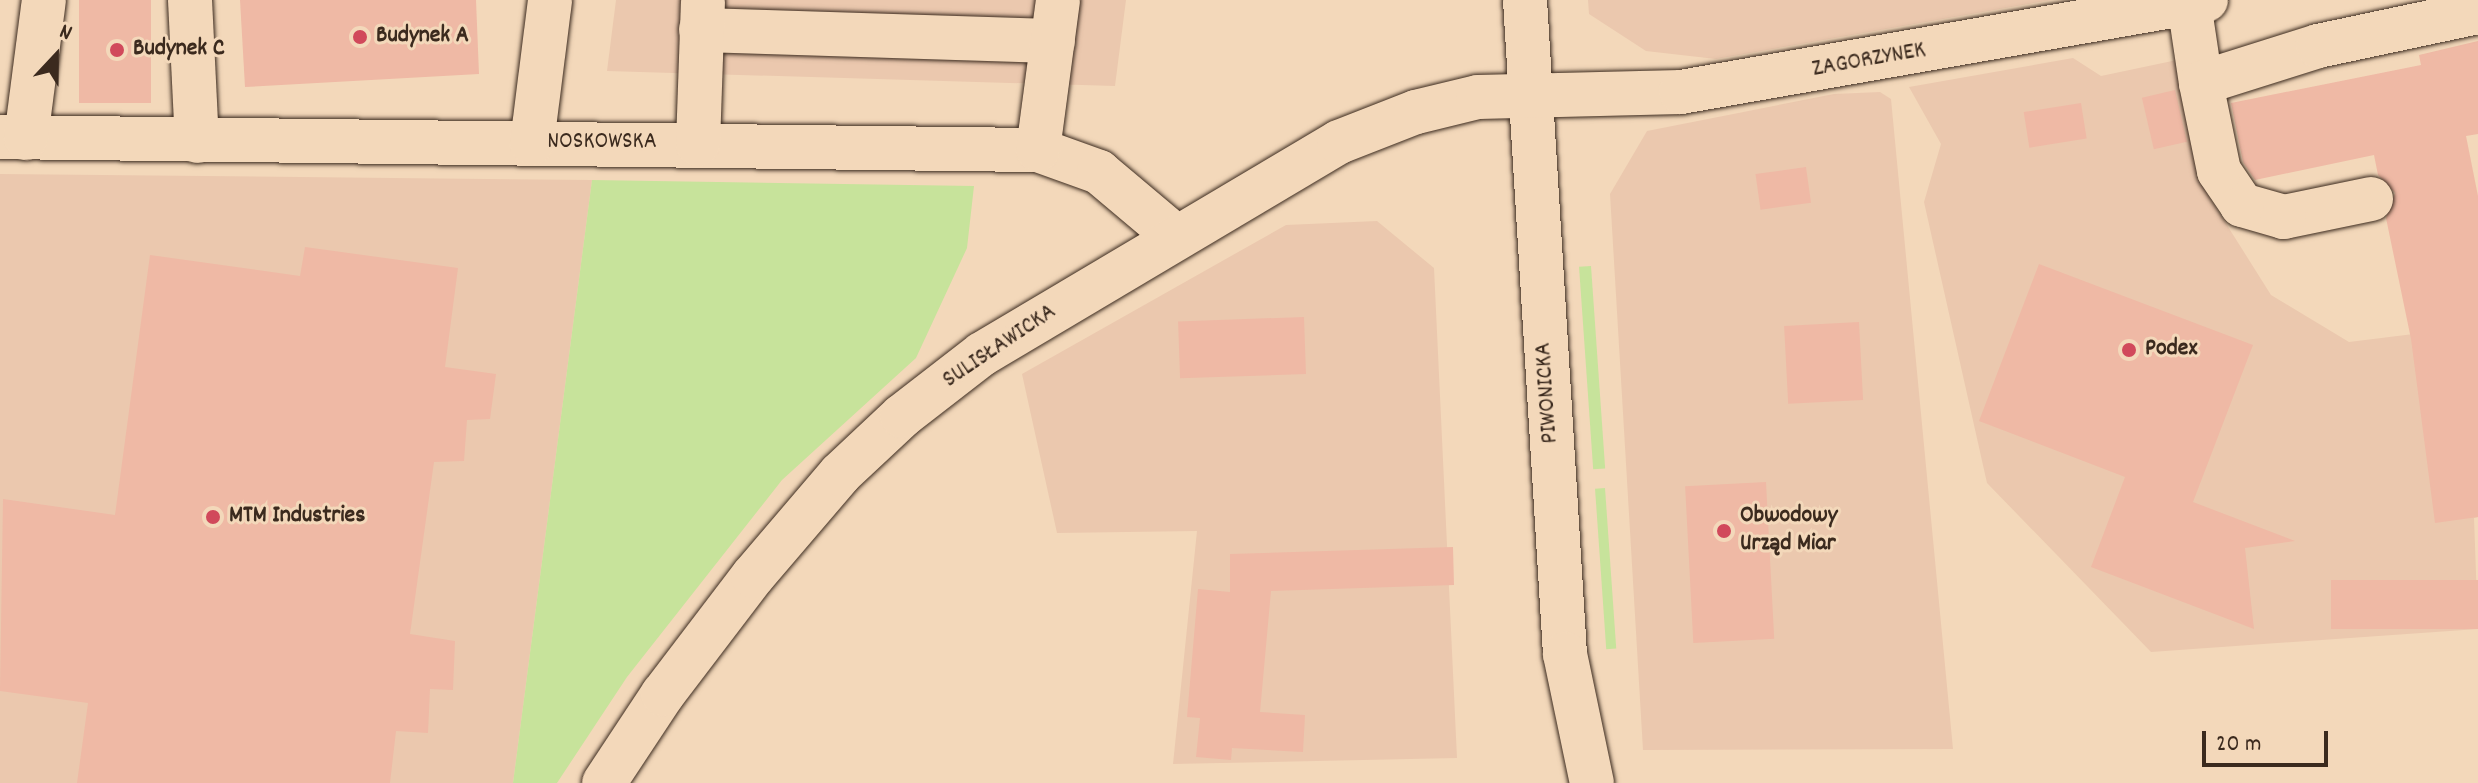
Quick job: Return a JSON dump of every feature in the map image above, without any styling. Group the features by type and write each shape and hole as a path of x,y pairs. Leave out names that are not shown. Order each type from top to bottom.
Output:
{"street":[{"path":"13,137 44,0"},
{"path":"190,0 197,141"},
{"path":"532,143 550,0"},
{"name":"PIWONICKA","path":"1525,0 1565,654 1592,783"},
{"path":"2197,2 2201,83 2219,171 2242,205 2284,217 2371,199"},
{"name":"ZAGORZYNEK","path":"1529,95 1617,96 1696,90 2197,2"},
{"path":"2201,83 2318,46 2478,12"},
{"path":"698,144 702,15 1055,20 1038,150"},
{"name":"SULISŁAWICKA","path":"604,783 726,611 840,474 902,416 982,354 1175,236 1377,126 1448,103 1529,95"},
{"name":"NOSKOWSKA","path":"13,137 1038,150 1099,172 1175,236"}],"shaded area":[{"path":"616,0 1126,0 1115,86 607,71"},
{"path":"1588,0 2051,0 1716,59 1646,51 1589,14"},
{"path":"2073,58 2101,76 2177,60 2203,187 2271,295 2349,342 2478,326 2478,517 2474,518 2478,629 2151,652 1987,483 1924,202 1941,144 1909,87"},
{"path":"1880,92 1891,99 1953,749 1643,750 1610,194 1647,131 1834,94"},
{"path":"0,174 592,180 513,783 0,783"},
{"path":"1377,221 1434,268 1457,758 1173,764 1197,531 1057,533 1022,374 1286,225"}],"green space":[{"path":"592,180 974,186 967,248 916,358 782,480 627,677 557,783 513,783"},
{"path":"1591,266 1605,469 1593,469 1579,267"},
{"path":"1605,488 1616,649 1606,649 1595,489"}],"building":[{"name":"Budynek C","path":"79,0 151,0 151,103 79,103"},
{"name":"Budynek A","path":"240,0 476,0 479,74 245,87"},
{"path":"2478,41 2478,134 2466,136 2478,196 2478,517 2435,523 2411,339 2386,218 2395,193 2378,175 2374,155 2255,180 2243,162 2231,103 2421,65 2419,55"},
{"path":"2175,90 2187,142 2154,149 2142,98"},
{"path":"2081,103 2087,139 2029,148 2024,112"},
{"path":"1806,167 1811,203 1761,210 1755,174"},
{"name":"MTM Industries","path":"305,247 458,268 445,367 496,374 490,419 467,420 464,461 434,462 410,634 455,641 453,690 430,689 428,733 396,731 390,783 77,783 88,703 0,691 3,499 115,515 150,255 300,276"},
{"path":"2039,264 2253,345 2193,502 2295,541 2245,548 2254,629 2091,567 2125,477 1979,421"},
{"path":"1304,317 1306,374 1180,378 1178,321"},
{"path":"1859,322 1863,400 1788,404 1784,326"},
{"path":"1766,482 1774,639 1693,643 1685,486"},
{"path":"1453,547 1454,585 1271,591 1260,712 1305,715 1303,752 1232,748 1231,760 1196,757 1200,718 1187,717 1198,589 1230,592 1230,554"},
{"path":"2331,580 2478,580 2478,629 2331,629"}],"place":[{"name":"Budynek A","path":"360,37"},
{"name":"Budynek C","path":"117,50"},
{"name":"Podex","path":"2129,350"},
{"name":"MTM Industries","path":"213,517"},
{"name":"Obwodowy Urząd Miar","path":"1724,531"}]}
